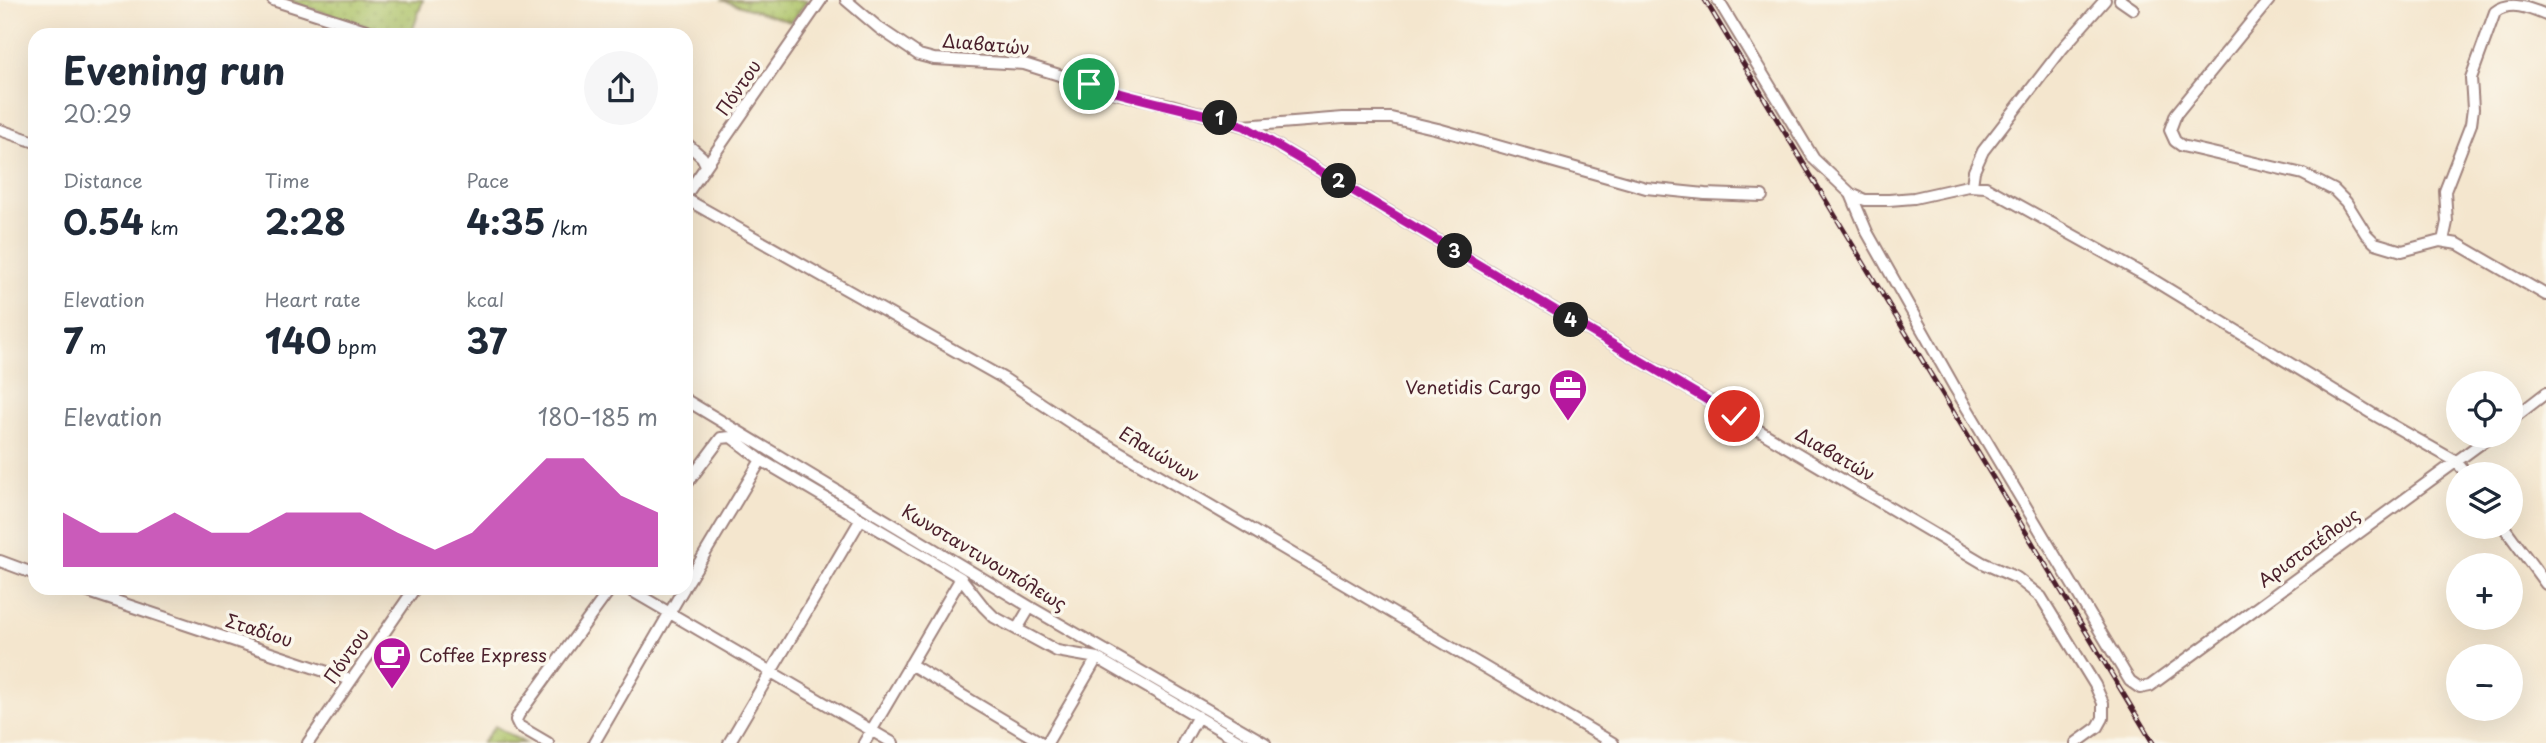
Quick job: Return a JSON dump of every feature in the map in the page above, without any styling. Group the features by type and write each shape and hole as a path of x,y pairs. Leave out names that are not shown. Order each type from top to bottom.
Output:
{"street":[{"path":"273,0 359,28"},
{"name":"Πόντου","path":"693,186 821,0"},
{"name":"Διαβατών","path":"846,0 879,28 919,55 934,59 1024,64 1120,94 1244,126 1983,562 2017,578 2041,597 2095,685 2103,703 2103,718 2098,727 2076,743"},
{"path":"1718,0 1814,159 1851,194 1866,200 1889,200 1914,198 1972,186 1986,187 2150,278 2371,413 2457,462"},
{"path":"1972,186 1974,171 1983,151 2062,49 2105,0"},
{"path":"2120,0 2133,9"},
{"path":"2269,0 2176,114 2170,130 2175,141 2182,146 2287,169 2317,181 2334,190 2346,202 2366,234 2383,247 2402,251 2442,241 2469,249 2546,295"},
{"path":"2442,241 2447,222 2445,191 2471,124 2471,78 2495,12 2503,4 2513,1 2546,15"},
{"path":"1244,126 1343,118 1391,118 1646,188 1762,196"},
{"path":"0,130 28,140"},
{"path":"693,149 706,165"},
{"name":"Αριστοτέλους","path":"1851,194 1867,232 1948,376 2066,577 2130,681 2140,688 2147,687 2446,470"},
{"name":"Ελαιώνων","path":"693,201 1003,378 1074,425 1613,743"},
{"path":"2523,411 2546,393"},
{"name":"Κωνσταντινουπόλεως","path":"693,404 1030,607 1265,743"},
{"path":"693,476 721,438 732,437 761,460 961,578 994,617 1057,651 1097,658 1243,743"},
{"name":"Αριστοτέλους","path":"2457,462 2475,448"},
{"path":"693,573 761,460"},
{"path":"729,743 861,519"},
{"path":"2513,539 2546,584"},
{"path":"0,561 28,571"},
{"path":"864,743 961,578"},
{"name":"Σταδίου","path":"98,595 351,680"},
{"name":"Πόντου","path":"308,743 410,595"},
{"path":"548,743 519,726 516,720 606,595"},
{"path":"638,595 893,743"},
{"path":"594,743 680,595"},
{"path":"1017,629 1030,607"},
{"path":"910,664 1045,743 1097,658"},
{"path":"1183,743 1198,716"}],"green space":[{"path":"285,0 423,0 413,28 373,28"},
{"path":"721,0 808,0 791,22"},
{"path":"495,726 525,743 482,743"}],"railway":[{"path":"1705,0 2153,743"}],"place":[{"name":"Venetidis Cargo","path":"1568,422"},
{"name":"Coffee Express","path":"392,690"}],"route":[{"path":"1089,84 1120,94 1208,114 1244,126 1734,416"}]}
